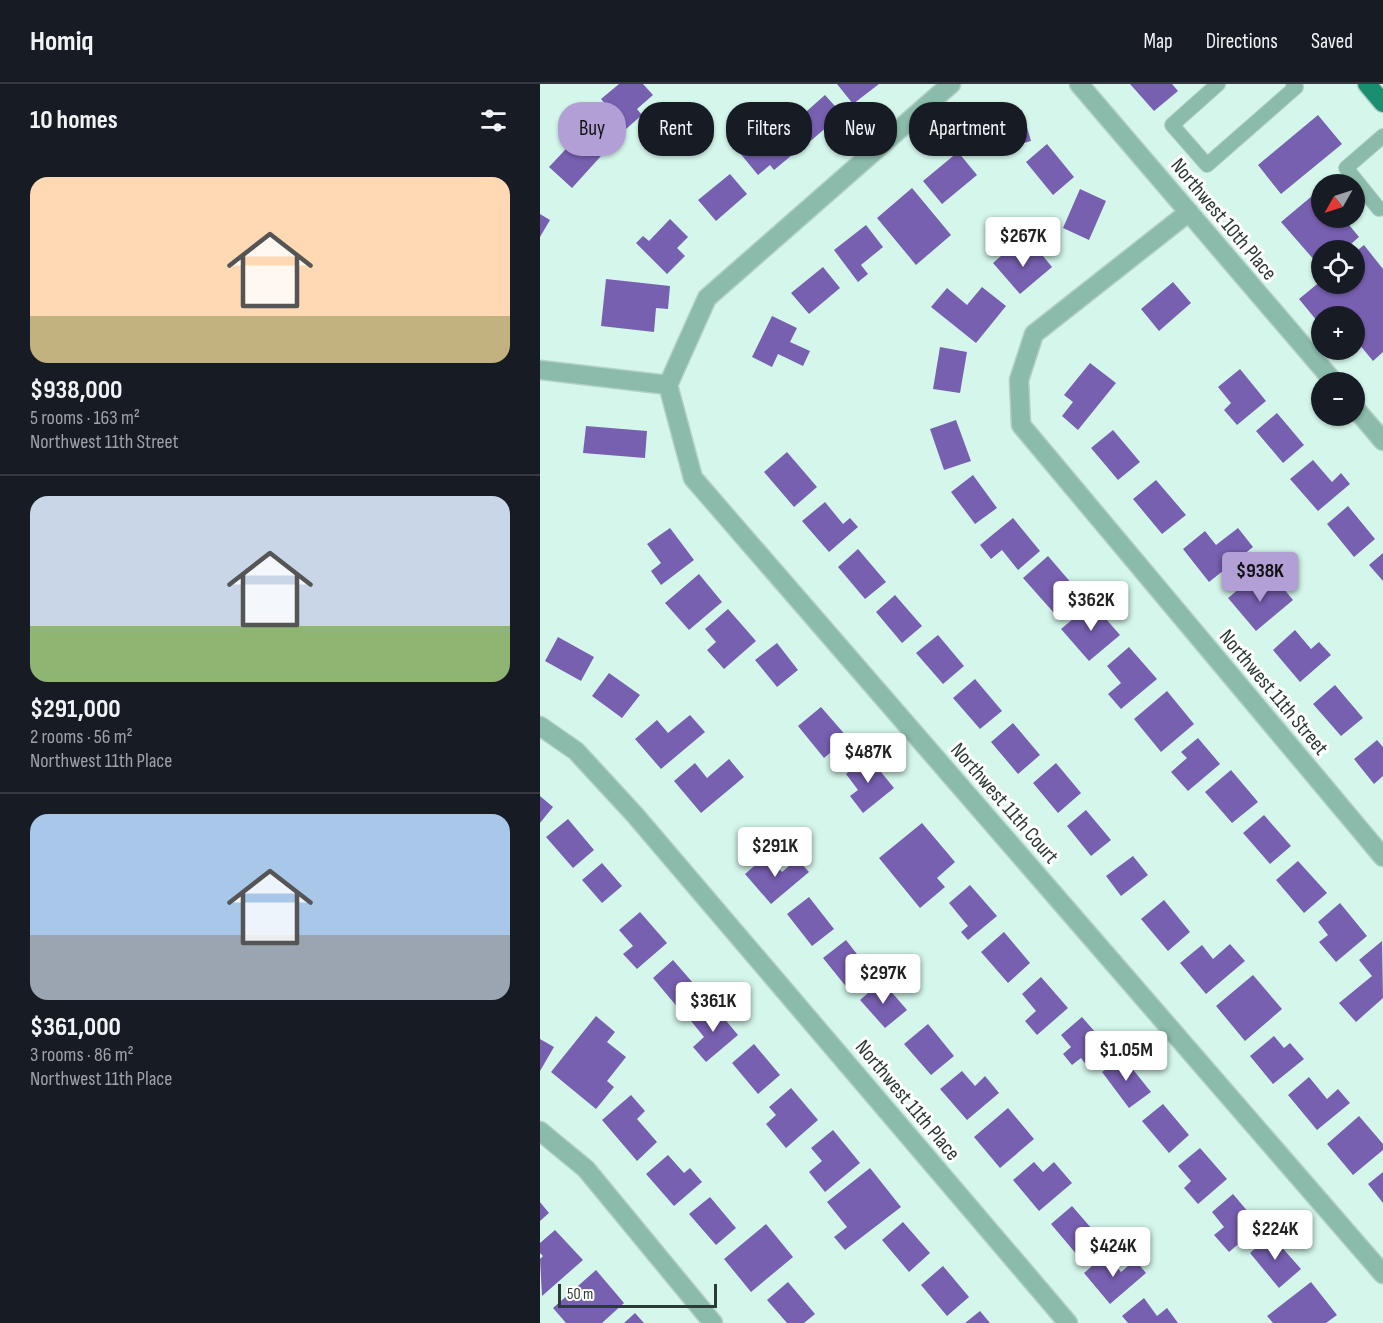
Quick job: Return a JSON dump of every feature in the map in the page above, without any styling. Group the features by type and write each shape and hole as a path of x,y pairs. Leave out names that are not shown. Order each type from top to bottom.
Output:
{"main road":[{"path":"1367,84 1383,103"}],"street":[{"path":"540,370 668,385 707,298 951,84"},
{"name":"Northwest 10th Place","path":"1079,84 1325,372"},
{"name":"Northwest 11th Street","path":"1189,212 1034,334 1019,380 1021,425 1383,857"},
{"name":"Northwest 11th Court","path":"668,385 693,478 1383,1274"},
{"path":"1365,420 1383,441"},
{"name":"Northwest 11th Place","path":"540,726 576,751 634,815 1068,1323"},
{"path":"540,1131 586,1169 712,1323"}],"lane":[{"path":"1218,84 1172,125 1207,165 1296,87 1293,84"},
{"path":"1379,209 1346,168 1383,136"}],"building":[{"path":"619,84 643,84 653,95 645,102 638,102 638,118 626,129 626,102 604,102 601,99"},
{"path":"837,84 879,84 856,102 851,102"},
{"path":"1130,84 1172,84 1178,91 1154,111"},
{"path":"825,95 831,102 824,102 824,129 812,140 812,106"},
{"path":"1318,115 1342,144 1281,194 1258,165"},
{"path":"1027,127 1031,141 1027,142"},
{"path":"1047,144 1074,177 1053,195 1026,162"},
{"path":"559,156 601,156 572,188 549,167"},
{"path":"742,156 791,156 774,170 770,165 758,175"},
{"path":"953,156 961,156 977,175 942,204 923,181"},
{"path":"730,174 747,194 716,221 698,200"},
{"path":"912,188 951,235 916,265 877,218"},
{"path":"1080,189 1106,201 1089,240 1063,228"},
{"path":"1311,197 1311,228 1352,228 1359,237 1356,240 1311,240 1311,256 1281,222"},
{"path":"540,214 550,220 540,237"},
{"path":"670,219 688,237 677,248 685,256 667,274 636,243 643,236 649,241"},
{"path":"866,225 883,247 861,265 868,274 858,282 834,250"},
{"path":"1034,245 1052,267 1020,294 993,263 1009,249 1018,259"},
{"path":"1365,246 1383,269 1383,352 1373,361 1365,351 1365,306 1311,306 1311,314 1299,299 1311,289 1311,294 1365,294"},
{"path":"823,267 840,288 809,314 791,293"},
{"path":"606,279 670,286 668,309 656,308 654,332 601,326"},
{"path":"1173,282 1191,303 1159,331 1141,309"},
{"path":"982,287 1006,306 976,343 931,307 947,288 967,305"},
{"path":"772,316 797,328 790,342 810,351 803,366 778,354 772,367 752,357"},
{"path":"940,347 967,352 960,393 933,389"},
{"path":"1090,363 1116,383 1078,430 1062,416 1073,402 1064,395"},
{"path":"1240,369 1266,401 1237,425 1224,410 1231,403 1218,387"},
{"path":"1277,413 1304,445 1283,463 1256,431"},
{"path":"956,420 971,461 944,470 930,429"},
{"path":"586,426 647,431 645,458 583,453"},
{"path":"1113,430 1140,462 1118,480 1091,448"},
{"path":"787,452 817,487 794,507 764,472"},
{"path":"1313,460 1332,482 1341,473 1350,484 1318,511 1290,479"},
{"path":"973,475 997,508 975,524 951,492"},
{"path":"1156,480 1186,515 1162,534 1133,499"},
{"path":"825,502 843,524 850,518 858,527 829,552 802,521"},
{"path":"1348,506 1375,539 1354,557 1327,524"},
{"path":"1013,518 1040,551 1018,570 1002,550 991,559 980,545"},
{"path":"670,528 694,560 661,585 651,571 661,563 647,544"},
{"path":"1238,528 1253,547 1209,582 1183,549 1205,531 1216,545"},
{"path":"858,549 886,582 865,599 838,567"},
{"path":"1383,553 1383,581 1369,565"},
{"path":"1048,556 1079,592 1054,613 1023,578"},
{"path":"699,574 722,602 689,630 665,603"},
{"path":"1252,578 1264,594 1278,582 1293,600 1256,631 1228,598"},
{"path":"895,595 922,626 902,643 876,612"},
{"path":"1092,603 1120,635 1089,661 1061,629"},
{"path":"728,609 756,641 724,669 707,650 716,642 705,629"},
{"path":"1295,630 1311,649 1319,642 1331,655 1300,682 1273,650"},
{"path":"938,635 964,666 943,684 916,653"},
{"path":"558,637 594,657 581,681 545,661"},
{"path":"777,643 798,670 777,687 755,660"},
{"path":"1129,647 1157,679 1121,709 1108,694 1121,683 1107,666"},
{"path":"609,673 640,695 622,718 592,696"},
{"path":"975,679 1002,711 980,729 953,698"},
{"path":"1335,685 1363,718 1341,736 1313,704"},
{"path":"1167,691 1194,724 1161,752 1134,719"},
{"path":"821,707 848,738 824,758 798,726"},
{"path":"690,715 705,732 661,769 635,739 657,720 668,733"},
{"path":"1013,723 1040,755 1018,774 991,742"},
{"path":"1198,738 1220,764 1188,791 1171,772 1187,758 1181,752"},
{"path":"1377,740 1383,747 1383,776 1374,784 1354,759"},
{"path":"868,756 894,788 863,813 850,796 858,790 846,774"},
{"path":"729,759 744,777 701,813 674,781 695,763 707,778"},
{"path":"1056,763 1081,793 1058,813 1033,783"},
{"path":"1231,770 1258,802 1232,823 1205,792"},
{"path":"540,796 553,807 540,823"},
{"path":"1086,810 1111,840 1091,856 1067,826"},
{"path":"1264,815 1291,846 1270,864 1243,833"},
{"path":"568,819 594,850 573,868 546,837"},
{"path":"922,823 955,862 937,878 945,887 920,908 879,858"},
{"path":"767,855 782,872 797,859 809,872 771,904 745,874"},
{"path":"1133,856 1148,875 1121,896 1106,876"},
{"path":"1298,861 1327,893 1304,913 1276,880"},
{"path":"602,863 622,886 602,903 582,880"},
{"path":"970,885 997,916 968,940 961,932 968,926 949,903"},
{"path":"809,897 834,929 812,946 787,914"},
{"path":"1164,900 1190,932 1168,951 1141,919"},
{"path":"1340,903 1367,936 1336,962 1319,942 1328,935 1318,922"},
{"path":"640,912 667,943 637,969 623,954 633,946 619,930"},
{"path":"1004,932 1030,963 1008,983 981,952"},
{"path":"846,940 870,971 848,989 823,958"},
{"path":"1382,941 1383,998 1356,1022 1339,1003 1372,976 1359,960"},
{"path":"1230,944 1245,961 1206,994 1180,963 1202,945 1213,959"},
{"path":"673,960 700,991 679,1009 653,978"},
{"path":"1253,975 1282,1009 1245,1041 1216,1006"},
{"path":"1041,977 1068,1008 1037,1035 1025,1021 1036,1011 1022,994"},
{"path":"882,981 907,1010 885,1028 860,1000"},
{"path":"712,1004 738,1035 706,1062 693,1047 704,1037 691,1021"},
{"path":"596,1016 615,1032 607,1042 626,1057 607,1081 614,1087 596,1109 551,1072"},
{"path":"1082,1017 1109,1048 1087,1066 1081,1058 1072,1065 1063,1054 1071,1047 1061,1035"},
{"path":"928,1024 954,1056 931,1075 904,1044"},
{"path":"1274,1036 1284,1048 1290,1043 1304,1059 1273,1084 1250,1056"},
{"path":"540,1039 554,1047 540,1071"},
{"path":"754,1044 780,1075 758,1094 732,1063"},
{"path":"1123,1057 1151,1092 1129,1108 1102,1072"},
{"path":"962,1071 975,1086 985,1076 999,1093 967,1120 940,1089"},
{"path":"1309,1077 1327,1099 1338,1089 1350,1103 1317,1130 1288,1095"},
{"path":"791,1088 818,1120 786,1148 766,1124 776,1115 769,1107"},
{"path":"631,1095 645,1111 637,1119 657,1142 637,1161 602,1120"},
{"path":"1163,1104 1189,1135 1169,1153 1142,1121"},
{"path":"1008,1108 1034,1139 1000,1168 974,1137"},
{"path":"1359,1116 1383,1144 1383,1150 1353,1175 1327,1144"},
{"path":"833,1130 860,1163 825,1192 809,1172 822,1161 811,1148"},
{"path":"1200,1148 1227,1179 1198,1204 1184,1188 1191,1181 1178,1166"},
{"path":"668,1155 684,1173 690,1168 702,1182 674,1206 646,1174"},
{"path":"1034,1162 1043,1172 1054,1162 1072,1183 1039,1211 1013,1180"},
{"path":"870,1168 901,1207 845,1250 834,1237 847,1227 827,1202"},
{"path":"1383,1172 1383,1203 1368,1184"},
{"path":"1233,1194 1260,1226 1229,1252 1214,1235 1224,1227 1212,1212"},
{"path":"710,1197 736,1228 716,1245 689,1214"},
{"path":"540,1202 549,1213 540,1221"},
{"path":"1072,1206 1099,1237 1078,1256 1051,1224"},
{"path":"903,1222 930,1253 909,1272 882,1240"},
{"path":"766,1224 793,1257 751,1292 724,1259"},
{"path":"555,1230 583,1260 542,1296 540,1259 543,1256 540,1253 540,1243"},
{"path":"1271,1235 1301,1269 1279,1288 1250,1253"},
{"path":"1106,1254 1121,1272 1135,1260 1146,1273 1110,1304 1084,1273"},
{"path":"943,1266 969,1297 947,1316 921,1285"},
{"path":"596,1270 624,1303 602,1323 566,1323 553,1308"},
{"path":"788,1282 815,1314 804,1323 787,1323 767,1300"},
{"path":"1311,1282 1337,1315 1326,1323 1273,1323 1267,1316"},
{"path":"1144,1298 1157,1316 1167,1308 1178,1323 1128,1323 1122,1316"},
{"path":"980,1311 990,1323 965,1323"},
{"path":"635,1313 644,1323 624,1323"}]}
